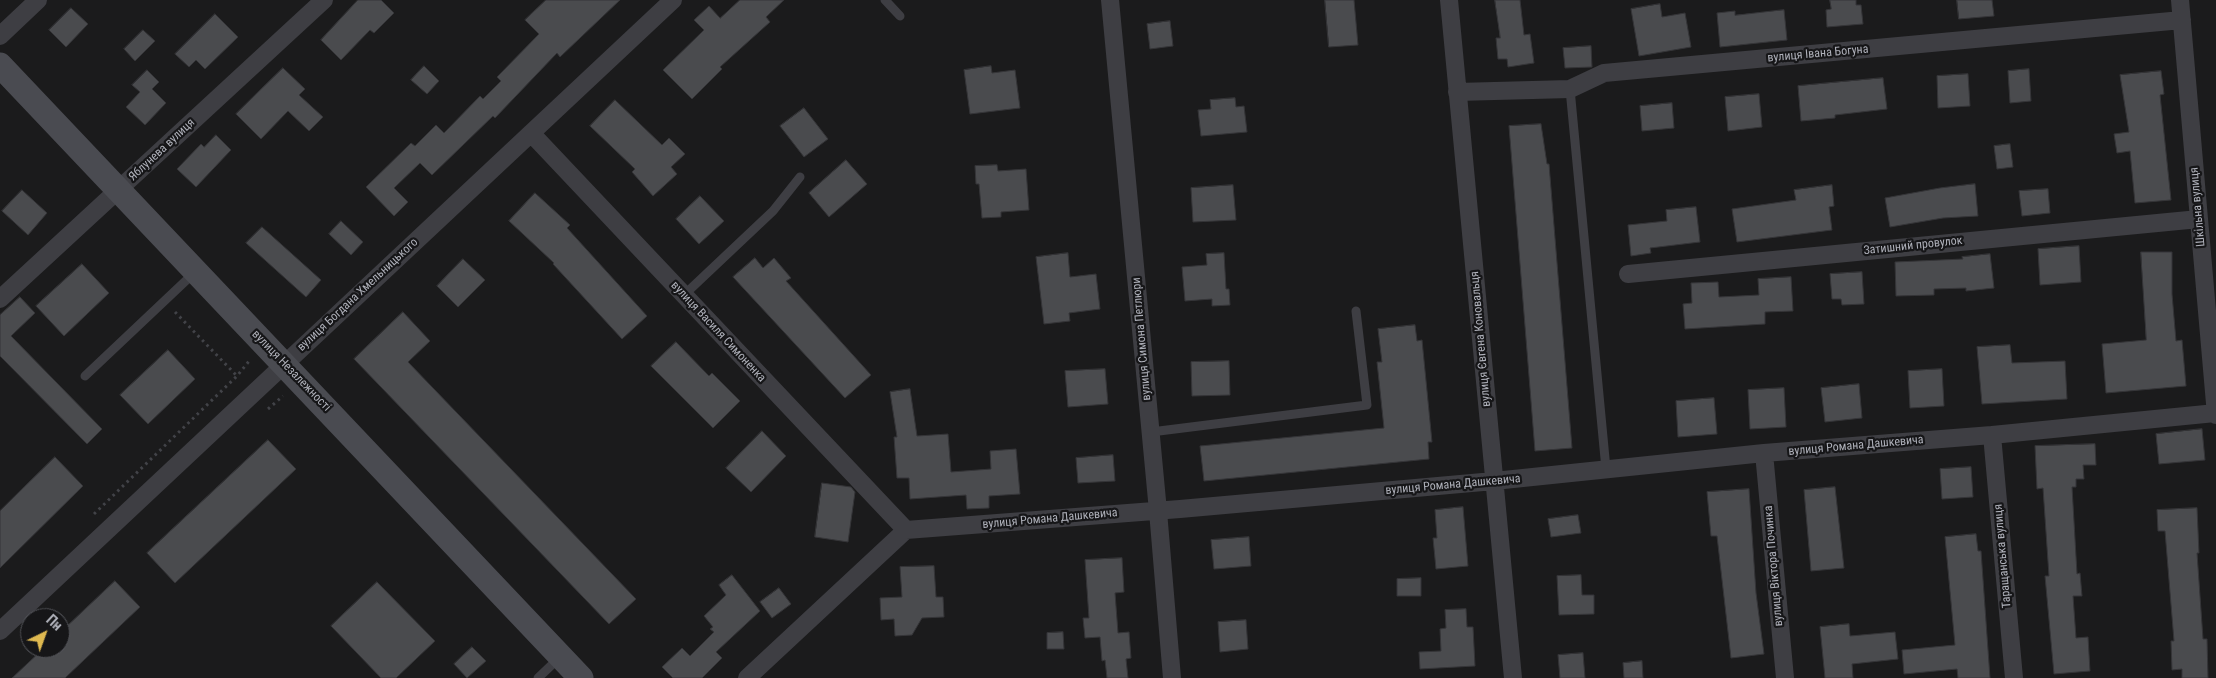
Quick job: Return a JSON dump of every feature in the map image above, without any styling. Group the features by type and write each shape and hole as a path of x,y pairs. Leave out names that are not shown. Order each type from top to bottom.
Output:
{"main road":[{"name":"вулиця Незалежності","path":"0,64 580,678"}],"street":[{"path":"0,36 38,0"},
{"name":"Яблунева вулиця","path":"0,299 324,0"},
{"name":"вулиця Богдана Хмельницького","path":"0,631 673,0"},
{"name":"вулиця Симона Петлюри","path":"1110,0 1172,678"},
{"name":"вулиця Євгена Коновальця","path":"1449,0 1513,678"},
{"name":"Шкільна вулиця","path":"2180,0 2216,414"},
{"name":"вулиця Івана Богуна","path":"1458,92 1570,89 1604,73 2182,20"},
{"name":"вулиця Василя Симоненка","path":"531,132 906,530"},
{"name":"Затишний провулок","path":"1628,274 2199,219"},
{"name":"вулиця Романа Дашкевича","path":"906,530 1158,511 1494,481 1764,453 1992,435 2216,414"},
{"name":"Таращанська вулиця","path":"1992,435 2014,678"},
{"name":"вулиця Віктора Починка","path":"1764,453 1784,678"},
{"path":"747,678 906,530"}],"lane":[{"path":"886,0 900,16"},
{"path":"1570,89 1606,469"},
{"path":"684,296 774,211 800,177"},
{"path":"85,376 196,272"},
{"path":"1151,432 1367,405 1356,311"},
{"path":"538,678 560,656"}],"path":[{"path":"93,515 237,376 164,301"},
{"path":"268,409 286,393"}],"building":[{"path":"358,0 381,0 394,13 374,33 370,30 341,60 321,40"},
{"path":"546,0 620,0 560,57 557,53 495,118 493,116 432,175 420,163 394,188 408,202 394,216 366,187 411,143 415,146 436,125 444,133 480,96 483,99 501,81 497,77 539,34 525,20"},
{"path":"740,0 784,0 766,17 770,22 720,67 722,69 692,99 663,70 704,30 694,20 709,6 720,18"},
{"path":"1325,0 1354,0 1358,45 1329,47"},
{"path":"1495,0 1520,0 1524,35 1530,34 1534,63 1508,67 1507,59 1498,59 1496,38 1500,38"},
{"path":"1830,0 1856,0 1856,5 1861,5 1863,24 1827,27 1826,10 1831,9"},
{"path":"1957,0 1992,0 1994,16 1959,19"},
{"path":"1660,4 1662,17 1685,13 1691,47 1639,56 1631,9"},
{"path":"71,8 88,24 66,47 49,30"},
{"path":"1784,10 1787,40 1720,47 1717,13 1735,11 1735,15"},
{"path":"215,14 238,37 205,69 196,60 189,67 175,54"},
{"path":"1170,21 1173,46 1150,49 1147,24"},
{"path":"143,30 155,41 135,61 124,49"},
{"path":"1591,46 1592,67 1565,68 1563,48"},
{"path":"424,66 439,81 427,94 411,80"},
{"path":"991,66 992,73 1015,70 1020,108 970,114 964,70"},
{"path":"283,68 305,89 299,95 323,117 309,131 288,111 261,139 236,114"},
{"path":"2029,69 2031,101 2010,103 2008,71"},
{"path":"147,70 159,82 152,89 166,103 145,125 126,107 140,92 132,85"},
{"path":"2161,71 2164,94 2160,95 2171,200 2135,203 2130,151 2117,153 2114,134 2129,132 2120,75"},
{"path":"1968,74 1970,106 1938,108 1937,76"},
{"path":"1883,78 1887,109 1835,115 1835,118 1801,121 1798,86"},
{"path":"1759,94 1762,127 1728,131 1725,97"},
{"path":"1235,98 1236,107 1244,106 1247,132 1201,136 1198,110 1211,109 1210,100"},
{"path":"615,100 662,145 669,138 685,154 671,167 677,174 653,196 632,172 635,169 590,126"},
{"path":"1672,103 1674,128 1642,131 1640,106"},
{"path":"804,108 828,139 804,157 780,126"},
{"path":"1541,124 1547,164 1549,164 1572,448 1535,451 1509,126"},
{"path":"216,135 231,150 196,187 177,169 201,144 204,147"},
{"path":"2010,144 2013,167 1997,169 1994,146"},
{"path":"846,160 867,184 829,217 809,193"},
{"path":"997,165 998,171 1026,169 1029,210 1001,212 1001,217 982,218 979,184 976,184 975,166"},
{"path":"1975,184 1978,216 1943,218 1890,227 1885,198"},
{"path":"1233,185 1236,220 1193,222 1191,188"},
{"path":"1832,185 1834,206 1829,207 1832,230 1737,242 1732,209 1796,200 1794,190"},
{"path":"2048,189 2050,213 2022,216 2019,191"},
{"path":"22,190 47,213 28,235 2,211"},
{"path":"535,193 570,225 567,228 647,316 622,339 554,263 509,221"},
{"path":"700,196 724,221 699,244 676,219"},
{"path":"1696,207 1700,242 1650,248 1651,253 1631,256 1628,225 1667,221 1666,210"},
{"path":"341,221 363,242 351,255 329,234"},
{"path":"262,227 321,280 306,297 246,243"},
{"path":"2079,246 2081,282 2040,285 2038,249"},
{"path":"2141,252 2172,252 2172,294 2176,341 2182,340 2186,386 2106,393 2102,344 2146,340"},
{"path":"1068,253 1070,277 1096,274 1100,309 1069,313 1070,321 1044,324 1036,257"},
{"path":"1224,253 1226,289 1229,289 1230,305 1212,306 1212,299 1185,301 1182,267 1207,265 1206,254"},
{"path":"1990,254 1994,288 1966,291 1966,288 1934,289 1934,295 1896,296 1895,262 1963,259 1962,257"},
{"path":"755,258 763,268 774,258 791,278 786,281 871,375 845,398 733,277"},
{"path":"463,259 485,280 458,307 437,286"},
{"path":"82,264 109,293 64,336 36,306"},
{"path":"1862,272 1864,304 1842,305 1841,299 1832,299 1830,274"},
{"path":"1791,277 1793,311 1765,312 1765,324 1685,329 1683,304 1692,303 1691,283 1718,282 1719,297 1759,295 1758,279"},
{"path":"20,297 35,313 11,336 102,429 87,444 0,356 0,315"},
{"path":"403,312 430,341 408,362 636,599 609,624 354,359"},
{"path":"1415,325 1417,341 1422,340 1432,442 1428,442 1429,459 1204,481 1200,446 1384,428 1377,362 1382,362 1378,329"},
{"path":"676,342 709,376 712,373 740,401 713,428 651,366"},
{"path":"2010,345 2012,363 2065,361 2067,399 1982,404 1977,347"},
{"path":"168,350 195,379 148,424 120,395"},
{"path":"1229,361 1230,395 1192,396 1191,362"},
{"path":"1105,369 1108,404 1068,407 1065,371"},
{"path":"1942,369 1944,406 1910,408 1908,371"},
{"path":"1859,384 1862,418 1825,422 1821,388"},
{"path":"1784,388 1786,427 1750,429 1748,390"},
{"path":"910,389 917,436 948,434 951,472 991,469 990,451 1016,449 1020,494 989,496 989,508 967,509 966,495 910,499 909,478 897,478 894,437 897,437 890,392"},
{"path":"1714,398 1717,434 1678,437 1676,401"},
{"path":"2202,429 2205,460 2159,464 2156,434"},
{"path":"762,431 786,456 751,492 726,468"},
{"path":"268,440 296,469 175,583 147,553"},
{"path":"2095,444 2096,465 2083,465 2084,479 2076,479 2076,487 2072,487 2077,574 2080,573 2082,596 2073,596 2076,638 2088,637 2090,671 2054,674 2045,576 2049,576 2043,488 2037,489 2035,446"},
{"path":"1113,455 1115,481 1078,483 1076,458"},
{"path":"55,457 83,486 0,568 0,511"},
{"path":"1971,467 1973,497 1942,499 1940,469"},
{"path":"822,483 851,487 855,492 848,542 815,537"},
{"path":"1835,487 1844,568 1811,571 1804,490"},
{"path":"1749,489 1756,593 1764,654 1731,658 1717,536 1711,536 1707,492"},
{"path":"1463,507 1468,566 1436,569 1433,538 1437,538 1435,510"},
{"path":"2197,508 2199,553 2197,553 2203,639 2207,639 2208,678 2182,678 2182,669 2172,670 2171,641 2174,641 2165,531 2158,531 2157,510"},
{"path":"1578,515 1581,533 1551,537 1548,519"},
{"path":"1976,534 1978,551 1981,551 1990,678 1958,678 1957,669 1904,674 1902,650 1955,645 1945,537"},
{"path":"1249,537 1251,566 1214,569 1211,540"},
{"path":"1122,558 1124,592 1115,593 1118,633 1129,632 1131,658 1126,659 1128,678 1107,678 1105,660 1102,661 1100,637 1085,638 1083,618 1089,618 1085,560"},
{"path":"934,566 936,597 943,597 944,617 922,618 912,635 895,636 894,619 881,620 880,598 902,597 900,567"},
{"path":"732,575 760,611 716,652 722,658 702,678 673,678 662,667 682,648 690,656 714,632 710,629 713,627 704,616 726,595 719,585"},
{"path":"1581,575 1582,595 1594,595 1594,614 1559,615 1557,576"},
{"path":"1421,578 1421,596 1397,596 1397,579"},
{"path":"115,581 140,607 65,678 12,678 33,658 70,658 70,624"},
{"path":"377,582 435,641 396,678 381,678 331,626"},
{"path":"779,588 791,604 772,618 760,602"},
{"path":"1466,609 1467,627 1473,627 1475,666 1420,669 1419,652 1441,651 1440,629 1446,628 1445,610"},
{"path":"1246,620 1248,649 1220,652 1218,622"},
{"path":"1849,624 1850,636 1895,632 1898,659 1852,664 1853,678 1825,678 1820,627"},
{"path":"1063,632 1064,649 1047,649 1047,633"},
{"path":"472,647 486,661 467,678 454,664"},
{"path":"1583,653 1585,678 1560,678 1558,655"},
{"path":"1642,661 1643,678 1624,678 1623,663"}]}
